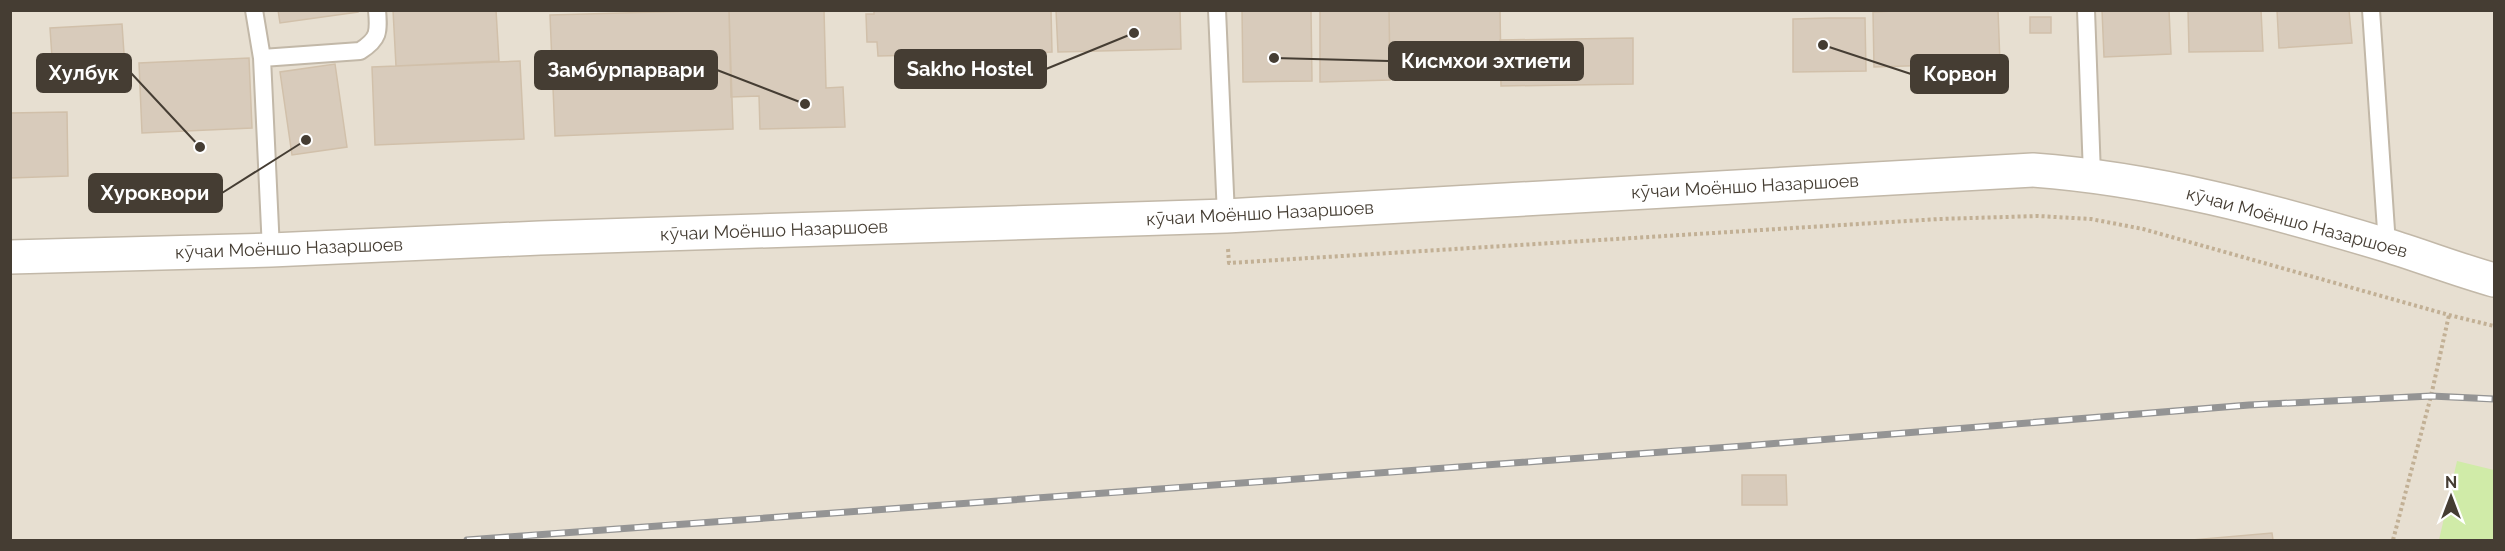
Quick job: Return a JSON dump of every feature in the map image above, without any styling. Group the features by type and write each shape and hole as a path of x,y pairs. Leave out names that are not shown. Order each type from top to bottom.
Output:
{"street":[{"name":"кӯчаи Моёншо Назаршоев","path":"10,257 1226,216 2032,170 2091,175 2180,190 2271,212 2387,245 2494,280"}],"lane":[{"path":"254,10 262,58 271,250"},
{"path":"262,58 360,51 372,43 379,30 377,10"},
{"path":"1216,10 1226,216"},
{"path":"2086,10 2091,175"},
{"path":"2371,10 2387,245"}],"path":[{"path":"1226,216 1229,263 1915,220 2038,216 2091,219 2143,229 2494,326"},
{"path":"2393,540 2431,396 2449,315"}],"shaded area":[{"path":"11,11 2494,11 2494,540 11,540"}],"green space":[{"path":"2457,461 2494,470 2494,540 2439,540"}],"building":[{"path":"278,10 358,10 358,12 280,23"},
{"path":"393,10 496,10 499,61 396,66"},
{"path":"729,10 824,10 826,88 843,87 845,127 760,129 759,96 731,97"},
{"path":"729,10 733,129 555,136 550,15"},
{"path":"874,10 1051,10 1052,52 878,56 877,42 867,42 866,14 874,14"},
{"path":"1056,10 1180,10 1181,49 1058,52"},
{"path":"1242,10 1311,10 1312,81 1243,82"},
{"path":"1320,10 1389,10 1390,80 1320,82"},
{"path":"1389,10 1500,10 1501,69 1390,71"},
{"path":"1998,10 2000,63 1874,67 1873,12"},
{"path":"2102,10 2169,10 2171,54 2104,57"},
{"path":"2188,10 2261,10 2263,51 2189,52"},
{"path":"2277,10 2349,10 2352,43 2279,48"},
{"path":"2030,17 2051,17 2051,33 2030,33"},
{"path":"1865,18 1866,71 1793,72 1793,19"},
{"path":"122,24 126,83 54,87 50,28"},
{"path":"1633,38 1633,84 1501,86 1500,40"},
{"path":"249,58 252,128 142,133 139,63"},
{"path":"520,61 524,139 375,145 372,67"},
{"path":"335,64 347,147 292,155 280,72"},
{"path":"67,112 68,176 10,178 10,113"},
{"path":"1742,475 1786,475 1787,505 1742,505"},
{"path":"2272,533 2273,540 2192,540"}],"railway":[{"path":"467,540 1744,446 2249,405 2431,396 2494,399"}],"place":[{"name":"Sakho Hostel","path":"1134,33"},
{"name":"Корвон","path":"1823,45"},
{"name":"Кисмхои эхтиети","path":"1274,58"},
{"name":"Замбурпарвари","path":"805,104"},
{"name":"Хуроквори","path":"306,140"},
{"name":"Хулбук","path":"200,147"}]}
